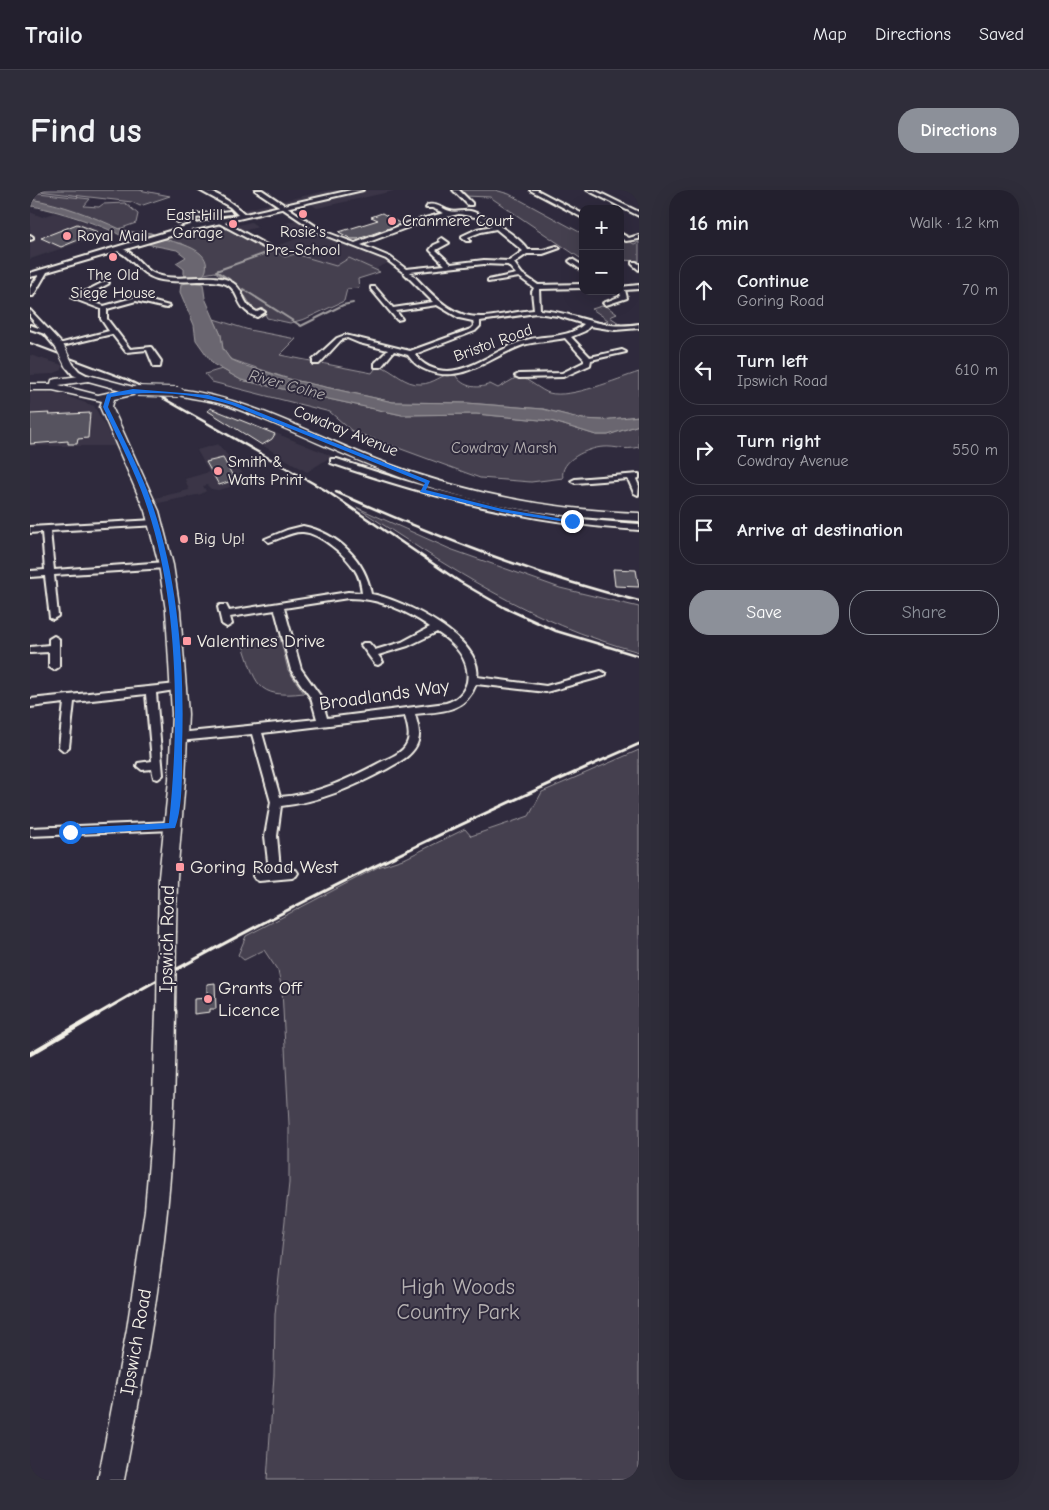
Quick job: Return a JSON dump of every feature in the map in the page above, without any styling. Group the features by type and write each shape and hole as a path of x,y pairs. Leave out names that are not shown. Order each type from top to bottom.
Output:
{"main road":[{"path":"33,383 58,376 70,367"},
{"path":"33,383 75,386 88,378 109,395"},
{"name":"Ipswich Road","path":"75,386 92,397 109,395 155,523 166,565 173,611 179,737 168,876 164,1113 153,1238 140,1326 111,1480"},
{"name":"Cowdray Avenue","path":"109,395 135,391 178,392 208,396 234,404 425,486 508,502 633,519"}],"street":[{"path":"202,190 242,214"},
{"path":"261,190 322,232 388,257 452,313 476,319 537,311 609,330 639,326"},
{"path":"30,275 44,273 118,248 242,214 286,207 360,190"},
{"path":"456,190 470,204"},
{"path":"533,190 579,214"},
{"path":"590,190 639,214"},
{"path":"434,205 451,214"},
{"path":"355,245 374,236 451,214 474,208 480,211"},
{"path":"464,212 485,220 496,227 524,248 526,252"},
{"path":"176,220 229,213"},
{"path":"192,217 194,227"},
{"path":"220,221 269,248"},
{"path":"464,237 479,230 496,227"},
{"path":"624,238 628,240 639,237"},
{"path":"446,243 436,246 433,250 450,266"},
{"path":"118,248 131,256 146,272 160,278 232,284 236,289 242,306 257,315 262,312"},
{"path":"406,271 484,262 510,264 526,252 543,252 557,248"},
{"path":"484,262 491,268"},
{"path":"462,264 471,272"},
{"path":"510,264 520,275 537,287 579,286"},
{"path":"30,294 44,273"},
{"path":"490,281 502,281 520,275"},
{"path":"106,283 76,298 104,308 136,299 166,306"},
{"path":"537,287 535,292 537,311"},
{"path":"624,289 639,287"},
{"path":"373,291 399,318"},
{"path":"609,301 625,297 624,295"},
{"path":"392,310 439,303"},
{"path":"104,308 104,319 128,351 149,348 157,361 157,365"},
{"path":"30,312 59,346 70,367 70,374 75,386"},
{"path":"316,362 326,356 345,334 392,350 412,353 473,330 477,326 476,319"},
{"name":"Bristol Road","path":"412,353 413,358 421,365 436,372 448,373 529,341 578,332 588,324"},
{"path":"30,327 48,333"},
{"path":"59,346 113,332"},
{"path":"566,335 588,359"},
{"path":"383,363 392,350"},
{"path":"588,359 618,355"},
{"path":"519,376 531,378 563,375 587,364 588,359"},
{"path":"70,367 88,378"},
{"name":"Cowdray Avenue","path":"334,461 425,486"},
{"path":"575,481 635,477 638,493"},
{"name":"Cowdray Avenue","path":"633,519 639,527"},
{"path":"30,530 155,523"},
{"path":"269,539 286,538 301,529 314,531 326,536 357,566 363,576 367,595"},
{"path":"46,531 53,616"},
{"path":"30,574 166,565"},
{"name":"Broadlands Way","path":"179,737 256,730 446,707 460,702 473,680 467,655 438,627 384,600 367,595 348,595 225,615"},
{"path":"279,607 296,670 316,697 323,722"},
{"path":"372,654 405,644 438,627"},
{"path":"30,650 54,644 54,667"},
{"path":"573,671 581,680"},
{"path":"473,680 546,689 601,674"},
{"path":"30,703 177,687"},
{"path":"151,690 158,775"},
{"path":"64,747 70,699"},
{"path":"276,802 300,801 333,792 349,786 400,757 410,748 414,740 414,730 409,712"},
{"path":"256,730 276,802 272,836 275,874"},
{"path":"142,766 157,764"},
{"path":"30,832 172,826"},
{"path":"259,876 292,873"}],"shaded area":[{"path":"330,190 398,190 317,208 309,203 233,220 239,225 251,222 258,227 242,231 218,219 242,210"},
{"path":"30,212 42,217 55,213 65,215 111,232 30,259"},
{"path":"299,219 318,233 390,262 377,268 380,272 358,279 359,288 347,289 344,301 305,319 275,251 285,257 294,254 279,245 302,237 280,225"},
{"path":"30,355 62,365 62,370 52,374 30,375"},
{"path":"30,392 58,393 94,406 116,446 30,446"},
{"path":"216,409 332,456 307,472 204,410"},
{"path":"218,444 250,482 218,490 211,489 207,485 203,486 206,491 201,494 159,503 155,498 189,490 185,479 209,472 197,450"}],"green space":[{"path":"30,190 139,190 170,196 140,206 132,202"},
{"path":"460,190 495,190 509,194 579,232 579,257 490,197 464,196"},
{"path":"30,192 90,199 84,206 99,207 103,204 125,203 138,214 136,223 119,229 30,201"},
{"path":"222,223 285,257 295,254 336,266 349,258 380,272 358,279 359,288 347,289 344,301 305,319 290,323 267,318 265,314 267,312 250,310 253,308 245,296 240,296 233,283 215,272 204,274 201,254 181,243 167,244 120,229 137,233 151,233 163,239"},
{"path":"624,238 634,244 639,242 639,261 624,260"},
{"path":"605,305 617,314 610,317 628,329 609,329 592,325 608,320 592,309"},
{"path":"214,319 249,330 296,339 280,355 372,373 378,365 415,384 430,382 454,372 460,381 469,386 480,387 490,384 498,388 519,376 546,392 558,394 581,391 639,372 639,416 602,420 582,419 543,409 467,403 393,402 289,379 230,359 223,349 221,335"},
{"name":"Cowdray Marsh","path":"222,369 241,380 402,415 476,414 551,421 596,435 608,435 639,425 639,447 628,449 603,447 590,450 576,456 565,466 563,478 531,482 480,478 352,431 330,412 212,382 205,374"},
{"path":"356,507 450,549 560,588 639,607 639,652 562,626 526,609 457,572"},
{"path":"280,637 288,670 304,693 276,693 260,685 255,678 242,642"},
{"name":"High Woods Country Park","path":"639,750 639,1480 267,1480 274,1375 275,1314 289,1183 289,1124 282,990 278,971 264,950 244,960 238,955 246,936 378,867 406,858 465,829 471,836 529,816 542,792"}],"water":[{"path":"30,199 76,211 124,231 152,233 164,239 185,245 199,252 204,257 206,263 205,273 188,280 184,276 184,269 176,263 186,257 177,250 151,245 128,236 133,241 126,243 127,240 121,235 110,230 51,210 30,206"},
{"name":"River Colne","path":"193,282 203,284 205,298 221,335 223,349 230,359 246,366 289,379 393,402 467,403 543,409 583,419 602,420 639,416 639,425 608,435 596,435 551,421 476,414 402,415 241,380 213,364 196,340 194,325 180,292 181,284"}],"building":[{"path":"382,213 401,224 358,239 351,239 339,232 378,220 371,217"},
{"name":"Royal Mail","path":"77,224 98,232 61,247 41,238"},
{"path":"210,408 275,434 272,439 262,445 208,411"},
{"path":"50,413 49,415 90,413 88,438 78,439 77,444 68,444 68,441 30,444 30,414"},
{"name":"Smith & Watts Print","path":"223,458 235,480 219,485 206,462"},
{"path":"613,569 636,570 639,587 615,586"},
{"name":"Grants Off Licence","path":"215,983 216,1009 210,1009 210,1012 194,1014 194,999 207,998 207,984"}],"waterway":[{"path":"229,279 216,271 269,252"},
{"path":"243,289 301,326 343,305 353,303"}],"railway":[{"path":"30,343 126,379 157,394"},
{"path":"154,393 325,490 460,582 505,608 556,631 639,656"},
{"path":"336,492 410,524 523,567 639,601"},
{"path":"96,1015 229,941 432,838 639,744"},
{"path":"30,1054 98,1014"}],"place":[{"name":"Rosie's Pre-School","path":"303,214"},
{"name":"Cranmere Court","path":"392,221"},
{"name":"East Hill Garage","path":"233,224"},
{"name":"Royal Mail","path":"67,236"},
{"name":"The Old Siege House","path":"113,257"},
{"name":"Smith & Watts Print","path":"218,471"},
{"name":"Big Up!","path":"184,539"},
{"name":"Valentines Drive","path":"187,641"},
{"name":"Goring Road West","path":"180,867"},
{"name":"Grants Off Licence","path":"208,999"}],"route":[{"path":"70,832 172,826 178,780 180,714 173,611 166,565 152,511 106,407 107,400 112,394 133,391 208,396 234,404 428,482 422,490 502,510 572,521"}]}
